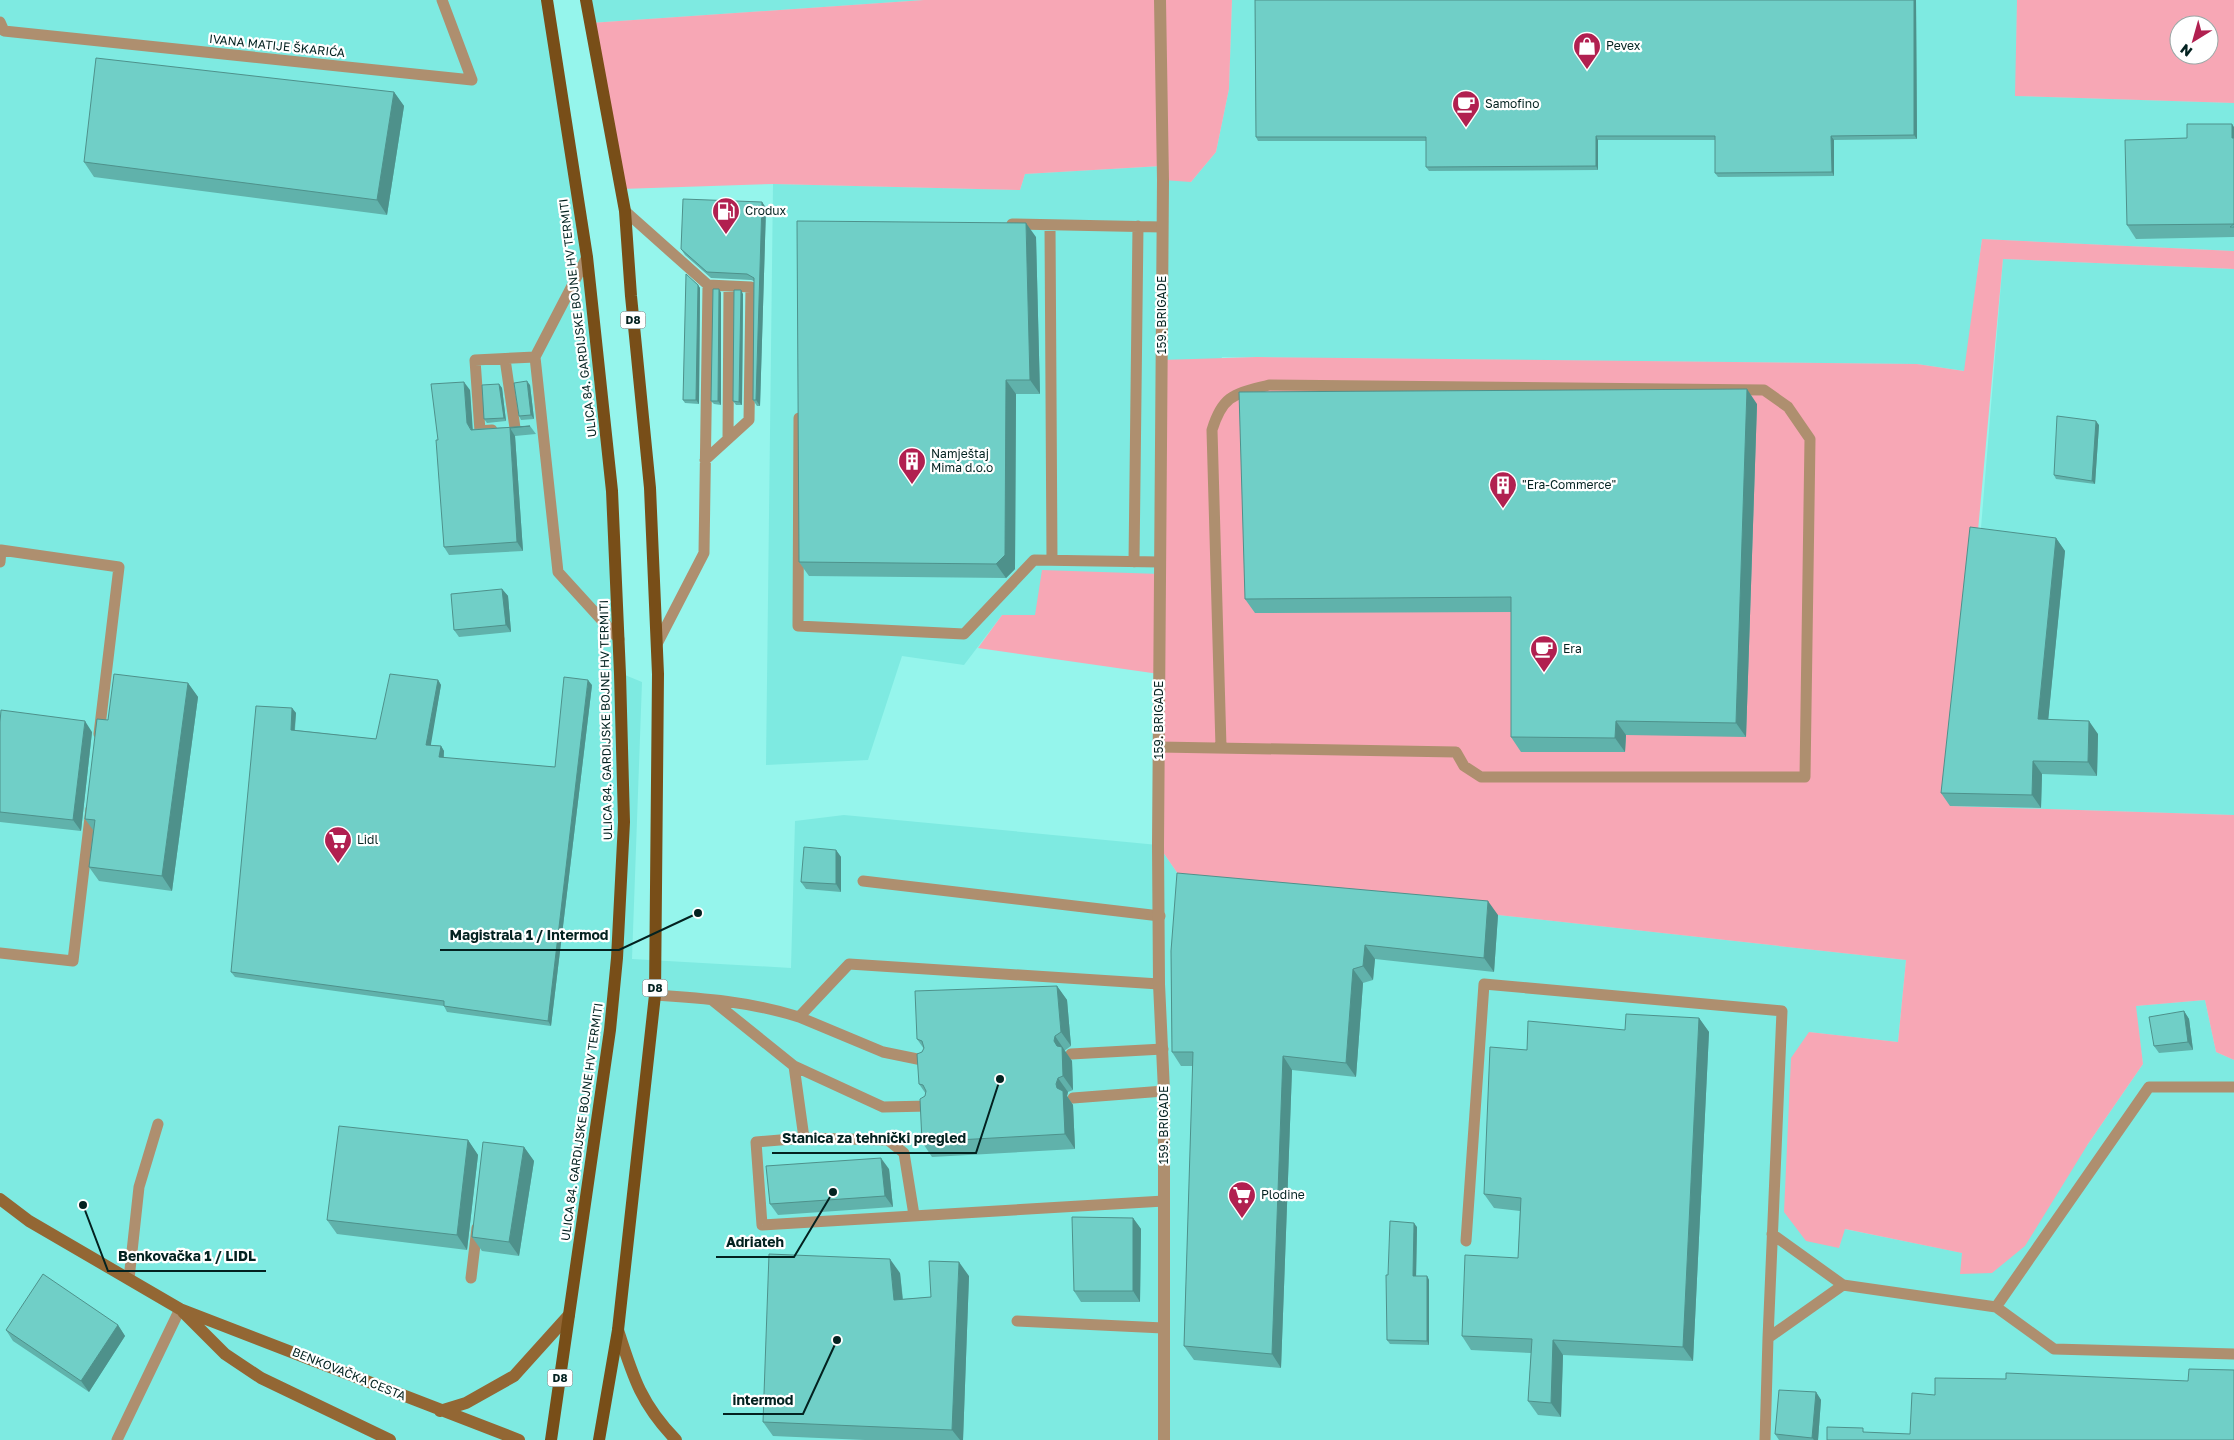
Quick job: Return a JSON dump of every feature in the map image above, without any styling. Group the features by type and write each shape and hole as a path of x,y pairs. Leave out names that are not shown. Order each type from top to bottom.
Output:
{"main road":[{"name":"ULICA 84. GARDIJSKE BOJNE HV TERMITI","path":"547,0 587,257 612,491 619,640 624,822 617,958 610,1030 551,1440"},
{"name":"D8","path":"586,0 625,211 650,488 657,644 658,829 655,995 618,1330 599,1440"},
{"name":"BENKOVAČKA CESTA","path":"0,1199 29,1221 180,1309 519,1440"},
{"name":"BENKOVAČKA CESTA","path":"180,1309 225,1354 261,1378 390,1440"},
{"path":"440,1411 466,1403 514,1376 569,1315"},
{"path":"618,1330 630,1367 643,1398 656,1419 676,1440"}],"street":[{"name":"159. BRIGADE","path":"1160,0 1162,226 1159,747 1160,984 1164,1091 1164,1440"}],"lane":[{"name":"IVANA MATIJE ŠKARIĆA","path":"0,22 4,31 472,80 442,0"},
{"path":"625,211 708,285 751,287 749,420 705,460"},
{"path":"1002,224 1162,226"},
{"path":"1050,225 1052,560"},
{"path":"1134,562 1138,226"},
{"path":"529,427 535,357 587,257"},
{"path":"657,644 704,553 708,285"},
{"path":"728,439 729,286"},
{"path":"529,427 480,431 475,360 535,357"},
{"path":"505,359 529,427 558,572 619,640"},
{"path":"1159,747 1456,752 1464,766 1481,777 1805,777 1810,439 1788,407 1764,390 1269,385 1236,394 1218,411 1212,430 1221,747"},
{"path":"799,408 798,626 964,634 1034,560 1160,562"},
{"path":"0,562 1,550 119,567 98,742"},
{"path":"0,953 73,961 92,796"},
{"path":"863,881 1160,916"},
{"path":"799,1017 849,964 1160,984"},
{"path":"1466,1240 1484,984 1782,1011 1765,1440"},
{"path":"655,995 712,1000 776,1010 799,1017 883,1052 927,1061"},
{"path":"712,1000 794,1066 883,1107 929,1106"},
{"path":"1072,1054 1163,1050"},
{"path":"794,1066 804,1138"},
{"path":"1996,1307 2149,1087 2234,1087"},
{"path":"1073,1098 1164,1091"},
{"path":"129,1279 139,1187 158,1124"},
{"path":"914,1215 904,1153 888,1140 804,1138 756,1142 762,1225 1164,1201"},
{"path":"471,1278 478,1220"},
{"path":"1772,1234 1843,1285 1996,1307 2054,1349 2234,1354"},
{"path":"1768,1338 1843,1285"},
{"path":"117,1440 180,1309"},
{"path":"1017,1321 1163,1328"}],"shaded area":[{"path":"0,0 547,0 612,491 620,673 642,682 632,959 791,968 795,821 844,815 1158,845 1187,887 1498,915 1906,960 1898,1042 1809,1032 1839,1248 1844,1229 1963,1253 1961,1274 2088,1144 2143,1064 2135,1006 2205,1000 2216,1052 2234,1060 2234,1440 0,1440"},
{"path":"586,0 924,0 590,23"},
{"path":"924,0 1232,0 1229,89 1216,152 1191,182 1163,180 1162,166 1025,174 1020,190 773,184 621,189 590,23"},
{"path":"1232,0 2017,0 2016,96 2234,103 2234,251 1982,239 1965,371 1917,364 1222,357 1160,574 1036,615 1002,615 964,665 902,656 868,760 766,765 773,184 1020,190 1025,174 1163,166 1191,182 1216,152 1229,89"},
{"path":"2017,0 2234,0 2234,103 2015,96"},
{"path":"1982,239 2234,251 2234,269 2003,259 1967,650 1950,806 2234,815 2234,1060 2216,1052 2205,1000 2136,1006 2143,1064 2088,1144 2025,1246 1992,1273 1960,1274 1962,1253 1845,1229 1839,1248 1806,1241 1784,1212 1791,1058 1809,1032 1898,1042 1906,960 1498,915 1187,887 1158,845 1159,674 978,648 1002,615 1035,615 1042,570 1160,574 1161,360 1257,357 1917,364 1964,371"},
{"path":"2003,259 2234,269 2234,815 1950,806 1980,540"}],"building":[{"name":"Pevex","path":"1255,0 1914,0 1914,135 1831,136 1832,172 1715,173 1715,136 1596,136 1596,166 1426,167 1426,137 1256,137"},
{"path":"96,58 394,92 377,200 84,162"},
{"path":"2187,124 2232,124 2232,138 2234,138 2234,224 2127,225 2125,140 2187,138"},
{"name":"Crodux","path":"683,199 762,202 756,400 753,400 754,278 747,274 707,272 681,249"},
{"name":"Namještaj Mima d.o.o","path":"797,221 1026,223 1030,380 1006,380 1005,555 996,564 799,562"},
{"path":"686,274 698,285 696,400 683,400"},
{"path":"713,289 719,289 718,401 711,401"},
{"path":"734,290 741,290 739,402 733,401"},
{"path":"527,381 531,415 519,416 514,383"},
{"path":"464,382 467,423 471,430 530,426 510,428 517,542 444,547 436,440 438,440 431,384"},
{"path":"499,384 504,418 484,419 482,385"},
{"name":"\"Era-Commerce\"","path":"1747,389 1736,723 1616,721 1615,738 1511,737 1511,597 1245,599 1239,392"},
{"path":"2057,416 2096,421 2092,481 2054,475"},
{"path":"1970,527 2056,538 2038,719 2089,721 2088,762 2033,761 2032,795 1941,793"},
{"path":"502,589 506,625 454,630 451,594"},
{"path":"114,674 188,683 162,876 89,867 95,820 85,819 97,719 108,720"},
{"path":"390,674 438,680 426,745 441,746 439,757 555,767 564,677 588,680 548,1021 444,1006 444,1001 231,972 256,706 292,708 291,730 376,739"},
{"path":"1,710 85,721 73,820 0,812"},
{"path":"804,847 836,850 836,884 801,882"},
{"name":"Plodine","path":"1177,873 1488,901 1484,958 1365,945 1363,966 1353,969 1346,1063 1283,1056 1272,1354 1184,1346 1193,1052 1172,1052 1171,951"},
{"path":"1057,986 1061,1032 1055,1036 1054,1041 1057,1046 1062,1047 1063,1076 1058,1078 1056,1084 1057,1088 1063,1091 1065,1134 922,1142 920,1099 925,1096 926,1091 923,1085 919,1084 917,1054 922,1052 924,1048 922,1041 917,1039 915,991"},
{"path":"2184,1011 2188,1042 2154,1046 2149,1017"},
{"path":"1626,1014 1699,1018 1683,1347 1553,1340 1551,1403 1528,1401 1532,1339 1462,1336 1465,1255 1518,1258 1521,1198 1484,1194 1490,1047 1527,1050 1528,1021 1625,1030"},
{"path":"339,1126 468,1140 457,1235 327,1220"},
{"path":"483,1142 524,1147 509,1242 472,1237"},
{"path":"881,1158 885,1196 770,1204 766,1166"},
{"path":"1072,1217 1133,1218 1133,1291 1074,1291"},
{"path":"1390,1221 1414,1223 1413,1276 1427,1276 1427,1341 1387,1340 1386,1275 1388,1275"},
{"path":"769,1254 890,1259 894,1300 931,1297 929,1261 959,1262 952,1430 763,1422"},
{"path":"43,1274 118,1325 81,1381 6,1330"},
{"path":"2189,1369 2234,1370 2234,1440 1827,1440 1827,1427 1863,1428 1863,1432 1910,1434 1912,1393 1935,1395 1935,1378 2006,1379 2006,1373 2188,1381"},
{"path":"1779,1390 1816,1392 1812,1438 1775,1434"}],"place":[{"name":"Pevex","path":"1587,70"},
{"name":"Samofino","path":"1466,128"},
{"name":"Crodux","path":"726,235"},
{"name":"Namještaj Mima d.o.o","path":"912,485"},
{"name":"\"Era-Commerce\"","path":"1503,509"},
{"name":"Era","path":"1544,673"},
{"name":"Lidl","path":"338,864"},
{"name":"Magistrala 1 / Intermod","path":"698,913"},
{"name":"Stanica za tehnički pregled","path":"1000,1079"},
{"name":"Adriateh","path":"833,1192"},
{"name":"Benkovačka 1 / LIDL","path":"83,1205"},
{"name":"Plodine","path":"1242,1219"},
{"name":"intermod","path":"837,1340"}]}
